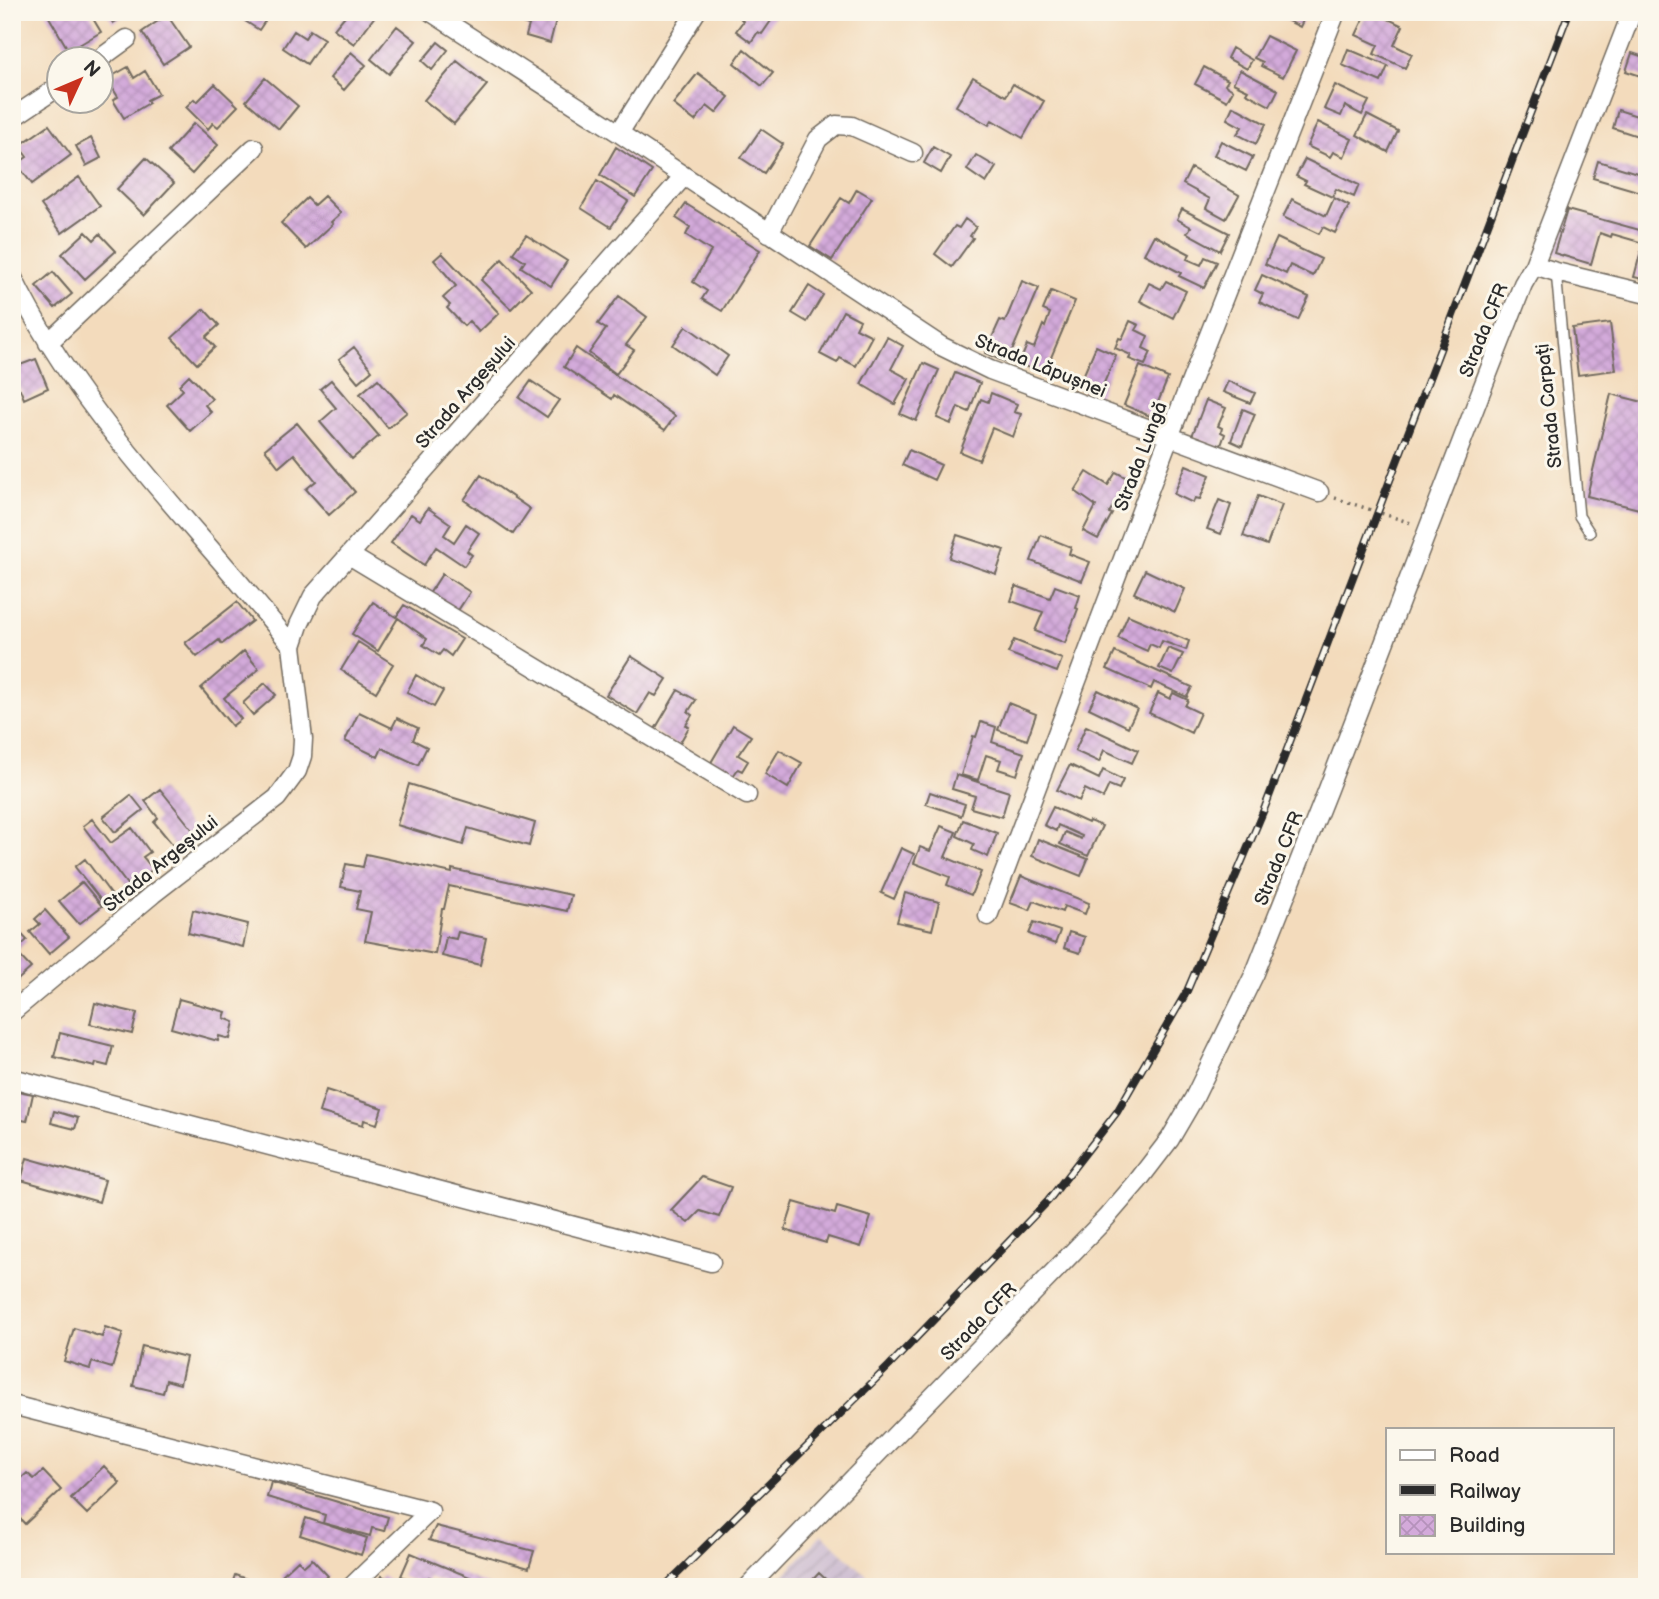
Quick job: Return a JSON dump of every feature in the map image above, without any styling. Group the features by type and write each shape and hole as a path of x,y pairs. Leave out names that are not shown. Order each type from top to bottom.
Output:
{"street":[{"name":"Strada Lăpușnei","path":"431,12 941,346 990,370 1319,492"},
{"path":"619,133 696,12"},
{"name":"Strada Lungă","path":"988,916 1169,437 1336,12"},
{"name":"Strada CFR","path":"748,1587 1106,1218 1170,1139 1194,1098 1255,973 1484,382 1523,284 1534,265 1632,12"},
{"path":"116,48 127,40"},
{"path":"12,118 46,95"},
{"path":"769,233 818,139 836,125 852,126 913,153"},
{"path":"48,343 254,148"},
{"name":"Strada Argeșului","path":"12,1012 153,894 276,798 288,785 302,756 303,739 292,646 313,596 684,176"},
{"path":"1534,265 1647,294"},
{"path":"12,276 48,343 93,409 250,592 292,646"},
{"path":"349,555 747,795"},
{"path":"12,1079 711,1262"},
{"path":"12,1405 430,1511 351,1587"}],"lane":[{"name":"Strada Carpați","path":"1556,272 1579,516 1590,533"}],"path":[{"path":"1319,492 1429,529"}],"shaded area":[{"path":"822,1534 880,1587 772,1587"}],"building":[{"path":"46,12 89,12 101,32 77,46 66,46"},
{"path":"106,12 130,12 113,23"},
{"path":"250,12 271,12 259,30 245,21"},
{"path":"348,12 378,12 354,44 334,29"},
{"path":"522,12 558,12 550,43 526,36 529,25 519,22"},
{"path":"746,12 777,12 762,34 758,32 751,42 736,31"},
{"path":"1270,12 1307,12 1300,27"},
{"path":"1367,12 1374,12 1403,26 1394,45 1412,54 1405,68 1374,54 1378,45 1356,35"},
{"path":"167,15 189,47 163,64 142,32"},
{"path":"397,26 416,41 389,74 371,59"},
{"path":"310,30 324,39 307,64 283,48 294,31 305,38"},
{"path":"1266,36 1296,51 1283,77 1261,66 1263,62 1254,58"},
{"path":"438,42 448,50 432,70 422,61"},
{"path":"1232,48 1252,60 1247,69 1227,58"},
{"path":"744,49 773,73 762,86 734,63"},
{"path":"1348,49 1388,66 1381,82 1342,65"},
{"path":"351,52 366,65 344,90 330,78"},
{"path":"1632,53 1647,58 1647,78 1626,71"},
{"path":"457,61 487,85 454,124 424,100"},
{"path":"128,67 134,78 145,71 159,94 124,118 116,105 116,74"},
{"path":"1204,67 1228,80 1225,85 1233,90 1227,101 1195,84"},
{"path":"1240,70 1278,90 1270,106 1233,83"},
{"path":"698,73 729,97 716,113 707,106 695,121 673,104"},
{"path":"973,77 1006,96 1013,84 1044,101 1023,138 992,120 989,125 956,106"},
{"path":"265,78 298,106 279,129 246,101"},
{"path":"215,84 238,106 218,127 213,123 208,129 186,107 194,99 197,102"},
{"path":"1335,85 1369,101 1362,115 1345,106 1341,116 1324,109"},
{"path":"1233,106 1266,124 1256,144 1237,134 1242,127 1227,119"},
{"path":"1618,110 1647,119 1647,139 1613,128"},
{"path":"1367,115 1398,131 1388,152 1357,135"},
{"path":"1318,122 1352,139 1344,157 1333,152 1330,157 1307,146"},
{"path":"194,123 218,145 192,174 168,152"},
{"path":"49,125 71,155 32,184 17,164 27,157 19,146"},
{"path":"761,129 783,144 764,173 741,158"},
{"path":"91,138 101,158 86,166 76,146"},
{"path":"1221,141 1253,157 1246,171 1214,155"},
{"path":"616,147 652,171 635,197 600,175"},
{"path":"933,147 950,157 941,173 924,163"},
{"path":"976,155 996,167 986,183 967,170"},
{"path":"146,158 174,183 144,215 117,189"},
{"path":"1305,159 1359,185 1354,197 1336,189 1332,197 1304,184 1306,181 1296,176"},
{"path":"1598,161 1647,176 1644,193 1593,178"},
{"path":"1191,168 1239,195 1226,219 1206,208 1210,199 1183,184"},
{"path":"79,177 100,206 62,233 41,205"},
{"path":"597,181 628,201 611,227 581,208"},
{"path":"857,189 872,198 832,260 810,246 841,198 849,203"},
{"path":"324,196 341,213 306,249 281,223 307,198 314,205"},
{"path":"1334,198 1349,206 1335,233 1323,227 1319,234 1283,217 1292,199 1326,216"},
{"path":"686,204 760,250 722,311 702,299 707,291 693,282 711,251 686,235 690,227 676,218"},
{"path":"1182,209 1229,233 1220,251 1187,233 1191,227 1177,219"},
{"path":"1567,210 1647,232 1647,280 1634,277 1643,243 1612,234 1611,237 1600,233 1591,264 1554,253"},
{"path":"965,219 976,227 970,236 973,238 952,267 935,254 955,226 959,228"},
{"path":"86,232 94,240 100,234 116,251 85,279 62,254"},
{"path":"526,235 567,261 551,286 521,267 525,261 513,253"},
{"path":"1154,235 1190,254 1187,259 1201,265 1205,257 1217,262 1204,288 1144,254"},
{"path":"1277,238 1321,259 1313,276 1290,265 1286,274 1265,264"},
{"path":"442,253 499,313 479,332 469,321 464,326 447,308 450,305 443,298 456,286 434,260"},
{"path":"502,259 531,289 511,309 481,280"},
{"path":"53,272 72,294 55,308 36,286"},
{"path":"1262,275 1309,297 1298,320 1259,302 1263,294 1255,290"},
{"path":"1022,281 1039,288 1007,363 985,353 1000,320 1005,322"},
{"path":"1166,281 1186,291 1173,318 1140,301 1149,283 1161,289"},
{"path":"809,286 823,295 807,322 792,313"},
{"path":"1051,291 1075,301 1044,374 1019,364 1027,345 1034,348 1043,325 1045,327 1050,313 1043,310"},
{"path":"619,296 647,317 626,345 634,350 616,374 589,353 606,329 598,324"},
{"path":"204,309 219,325 206,337 215,347 197,364 172,338"},
{"path":"843,311 860,320 856,328 872,336 856,366 840,358 837,363 820,354"},
{"path":"1130,321 1139,325 1136,330 1148,336 1143,348 1151,352 1145,365 1129,359 1131,355 1115,348"},
{"path":"1610,323 1616,370 1578,375 1572,328"},
{"path":"686,326 728,356 715,375 673,345"},
{"path":"887,337 903,346 891,369 909,379 895,404 861,384"},
{"path":"1096,346 1116,355 1098,397 1078,388"},
{"path":"354,347 372,370 358,382 339,359"},
{"path":"576,348 675,416 665,430 614,395 612,399 564,367"},
{"path":"36,359 48,388 24,399 20,389 12,392 12,368"},
{"path":"923,363 939,370 916,421 900,414"},
{"path":"1140,366 1168,378 1152,417 1124,405"},
{"path":"955,373 980,383 969,412 958,407 951,424 937,418"},
{"path":"189,375 212,399 205,405 211,412 190,431 167,405 183,390 179,385"},
{"path":"378,379 407,412 388,428 360,394"},
{"path":"331,380 379,436 352,459 320,422 336,408 320,389"},
{"path":"531,381 559,400 547,417 519,398"},
{"path":"1228,381 1255,393 1250,403 1223,392"},
{"path":"991,393 1017,404 1014,412 1021,414 1013,437 992,428 979,460 960,452 981,399 988,402"},
{"path":"1611,394 1647,403 1647,511 1587,496"},
{"path":"1206,400 1226,408 1218,426 1225,434 1220,448 1192,436"},
{"path":"1243,409 1255,414 1242,446 1231,441"},
{"path":"297,423 355,492 329,515 306,489 316,481 294,454 279,467 265,449"},
{"path":"909,450 941,465 934,480 902,465"},
{"path":"1186,465 1210,475 1200,499 1195,498 1193,503 1174,494"},
{"path":"1087,472 1108,485 1116,472 1129,479 1109,513 1112,514 1098,539 1083,531 1096,506 1075,491"},
{"path":"481,475 530,509 513,534 464,500"},
{"path":"1258,496 1282,505 1267,545 1243,536"},
{"path":"1219,500 1231,505 1221,534 1207,529"},
{"path":"428,508 451,524 444,535 454,542 466,524 479,533 467,551 472,555 464,566 436,547 424,565 391,543 411,514 420,520"},
{"path":"957,535 1004,550 996,574 949,558"},
{"path":"1041,535 1071,547 1069,554 1090,562 1082,581 1031,561"},
{"path":"1145,570 1185,589 1175,612 1134,593"},
{"path":"442,574 470,592 457,612 429,594"},
{"path":"1016,586 1050,598 1055,586 1080,595 1076,608 1078,609 1065,643 1035,631 1043,612 1011,601"},
{"path":"237,602 252,621 222,644 219,640 197,657 185,643"},
{"path":"373,602 396,617 404,605 462,639 451,656 443,650 439,655 423,645 427,639 398,618 378,651 352,634"},
{"path":"1128,615 1189,641 1186,650 1162,641 1159,648 1150,644 1147,651 1118,638"},
{"path":"1014,640 1062,659 1057,672 1008,653"},
{"path":"358,642 393,664 376,692 341,670"},
{"path":"1168,648 1183,654 1173,674 1159,668"},
{"path":"244,651 259,669 224,698 241,719 232,726 201,688"},
{"path":"1115,652 1192,687 1187,697 1154,682 1151,689 1107,669"},
{"path":"631,656 667,679 656,696 650,693 637,714 606,695"},
{"path":"416,675 443,691 434,707 407,692"},
{"path":"265,683 276,695 253,715 243,703"},
{"path":"678,690 696,700 688,712 692,715 686,725 689,727 678,746 654,731"},
{"path":"1098,690 1137,709 1128,727 1089,708"},
{"path":"1158,693 1170,699 1173,693 1188,700 1185,706 1200,713 1191,733 1149,713"},
{"path":"1008,703 1036,714 1027,740 998,730"},
{"path":"359,712 392,728 397,718 418,728 413,740 427,747 418,765 382,748 378,757 345,741"},
{"path":"981,722 996,727 992,742 1024,753 1017,775 998,769 1001,760 986,755 978,780 961,775 973,736 976,737"},
{"path":"733,725 751,736 738,755 748,761 742,771 738,769 731,779 709,766"},
{"path":"1086,726 1138,750 1132,763 1104,750 1099,762 1075,751"},
{"path":"779,750 802,763 788,788 765,774"},
{"path":"1070,765 1099,779 1103,770 1123,780 1119,789 1109,785 1103,798 1085,789 1079,801 1057,790"},
{"path":"956,775 1009,792 1002,817 971,808 975,796 952,789"},
{"path":"409,784 535,823 529,846 468,828 463,845 397,825"},
{"path":"160,789 196,834 177,850 154,822 158,818 145,801"},
{"path":"930,792 965,804 961,816 926,804"},
{"path":"131,795 143,810 115,832 103,817"},
{"path":"1053,807 1088,823 1089,821 1102,826 1088,856 1060,844 1065,832 1081,839 1082,836 1058,825 1056,831 1044,825"},
{"path":"92,819 111,843 132,828 150,852 143,857 153,869 129,887 83,826"},
{"path":"963,820 997,833 988,857 972,850 974,844 957,836"},
{"path":"941,826 956,832 945,857 981,872 971,895 947,885 950,877 914,863 920,847 930,851"},
{"path":"1038,839 1088,859 1081,876 1032,856"},
{"path":"901,848 914,854 894,899 881,893"},
{"path":"366,854 452,873 452,869 571,895 567,911 449,886 442,909 435,954 365,941 371,912 356,909 360,891 341,887 346,864 363,867"},
{"path":"85,859 113,897 104,904 75,867"},
{"path":"1021,876 1089,903 1085,914 1064,906 1062,912 1034,901 1030,910 1010,903"},
{"path":"82,882 102,906 79,924 59,901"},
{"path":"905,893 939,902 932,930 897,922"},
{"path":"45,910 69,937 49,954 30,932 40,924 35,919"},
{"path":"193,910 248,924 243,947 188,933"},
{"path":"1034,922 1060,931 1055,944 1029,934"},
{"path":"12,924 27,940 15,951 31,968 12,985"},
{"path":"458,932 486,938 480,965 442,956 446,937 456,939"},
{"path":"1069,932 1085,937 1080,953 1064,948"},
{"path":"179,999 226,1012 224,1018 234,1022 230,1039 219,1036 218,1041 171,1028"},
{"path":"95,1003 137,1013 132,1034 90,1024"},
{"path":"60,1033 113,1046 108,1066 96,1063 95,1067 54,1057"},
{"path":"12,1090 33,1094 27,1121 12,1118"},
{"path":"326,1090 382,1108 377,1124 364,1120 363,1125 319,1112"},
{"path":"54,1111 78,1118 75,1129 51,1123"},
{"path":"27,1158 105,1180 99,1202 21,1180"},
{"path":"702,1177 731,1187 719,1217 700,1211 688,1223 671,1210"},
{"path":"794,1202 835,1214 837,1207 871,1217 861,1247 828,1237 826,1243 785,1230"},
{"path":"105,1327 123,1333 112,1368 92,1362 90,1369 64,1361 74,1328 102,1337"},
{"path":"142,1346 186,1357 180,1384 166,1380 163,1393 133,1386"},
{"path":"104,1466 120,1483 87,1514 71,1498"},
{"path":"43,1471 61,1490 25,1524 12,1510 12,1500 20,1492 14,1485 27,1473 34,1479"},
{"path":"271,1482 388,1517 384,1531 372,1528 370,1536 323,1523 325,1515 267,1497"},
{"path":"306,1518 367,1538 361,1555 300,1535"},
{"path":"436,1526 534,1551 529,1568 429,1540"},
{"path":"411,1553 494,1587 456,1587 429,1577 425,1586 401,1576"},
{"path":"312,1559 328,1576 317,1587 286,1587 289,1584 281,1576 298,1560 304,1566"},
{"path":"819,1573 834,1587 806,1587"},
{"path":"235,1575 261,1584 260,1587 231,1587"},
{"path":"382,1576 403,1587 377,1587"}],"railway":[{"path":"664,1587 889,1366 1048,1201 1117,1112 1187,991 1265,807 1569,12"}]}
